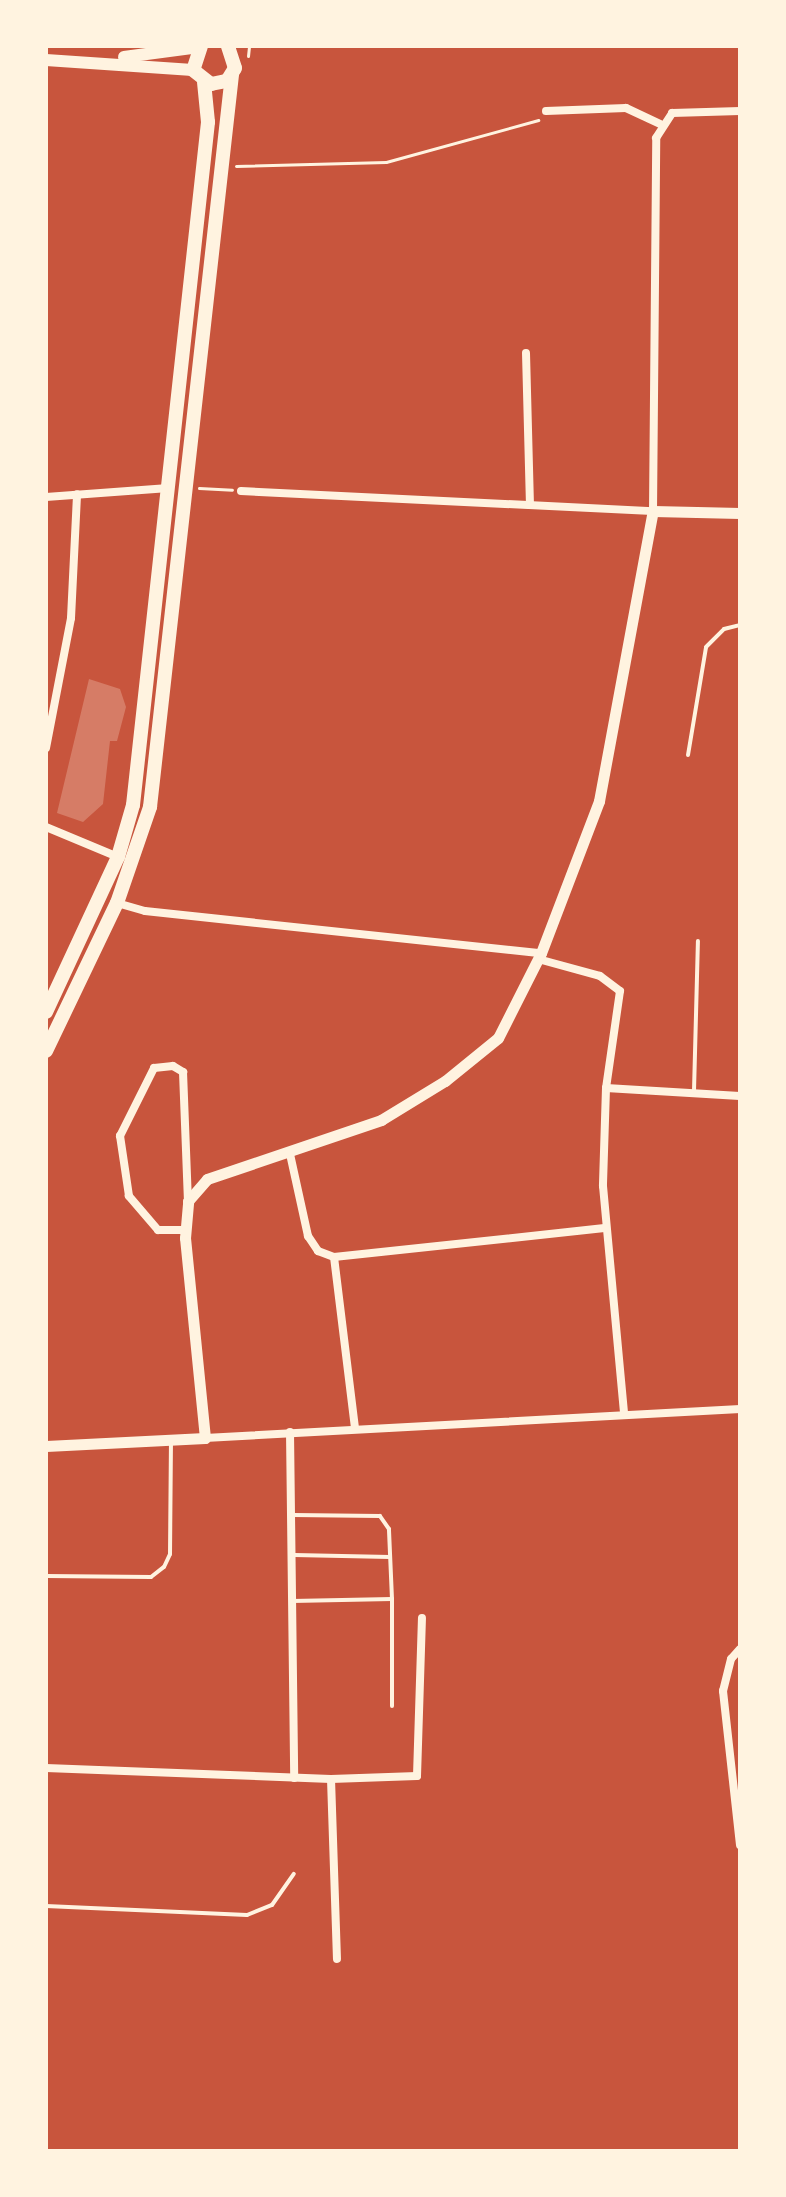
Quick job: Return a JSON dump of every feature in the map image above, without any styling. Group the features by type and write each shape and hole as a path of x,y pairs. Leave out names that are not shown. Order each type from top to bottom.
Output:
{"main road":[{"path":"101,60 200,47 193,70"},
{"path":"46,1051 117,903 150,807 199,390 232,75 232,48"},
{"path":"46,60 101,60 193,70 204,82 208,122 133,805 118,857 46,1012"},
{"path":"204,82 219,84 232,75"},
{"path":"177,388 199,390"}],"street":[{"path":"546,111 626,108 661,124"},
{"path":"188,1201 207,1179 290,1154 381,1120 471,1061 498,1038 540,956 599,801 653,511 656,138 661,124 672,113 740,111"},
{"path":"526,353 530,502"},
{"path":"46,497 169,488"},
{"path":"241,491 740,513"},
{"path":"46,748 71,618 77,494"},
{"path":"46,827 118,857"},
{"path":"117,903 145,911 540,956 600,976 620,991 606,1088 604,1228 624,1414"},
{"path":"186,1230 158,1230 129,1196 120,1136 154,1068 173,1066 183,1072 188,1201 186,1230 205,1438"},
{"path":"606,1088 740,1096"},
{"path":"290,1154 308,1236 318,1251 334,1257 604,1228"},
{"path":"334,1257 355,1428"},
{"path":"46,1446 740,1409"},
{"path":"290,1432 294,1778"},
{"path":"46,1768 331,1779 417,1776 422,1618"},
{"path":"740,1649 731,1659 723,1691 740,1845"},
{"path":"331,1779 337,1959"}],"lane":[{"path":"688,755 706,647 724,629 740,625"},
{"path":"694,1093 698,941"},
{"path":"46,1576 151,1577 164,1567 170,1554 171,1441"},
{"path":"291,1515 380,1516 389,1529 392,1706"},
{"path":"291,1555 390,1557"},
{"path":"292,1601 392,1599"},
{"path":"46,1906 247,1915 272,1905 294,1874"}],"path":[{"path":"247,61 249,46"},
{"path":"235,152 232,166 386,162 537,122 546,111"},
{"path":"188,488 241,491"}],"building":[{"path":"89,679 120,689 126,707 117,741 110,741 103,804 83,822 57,813"}]}
